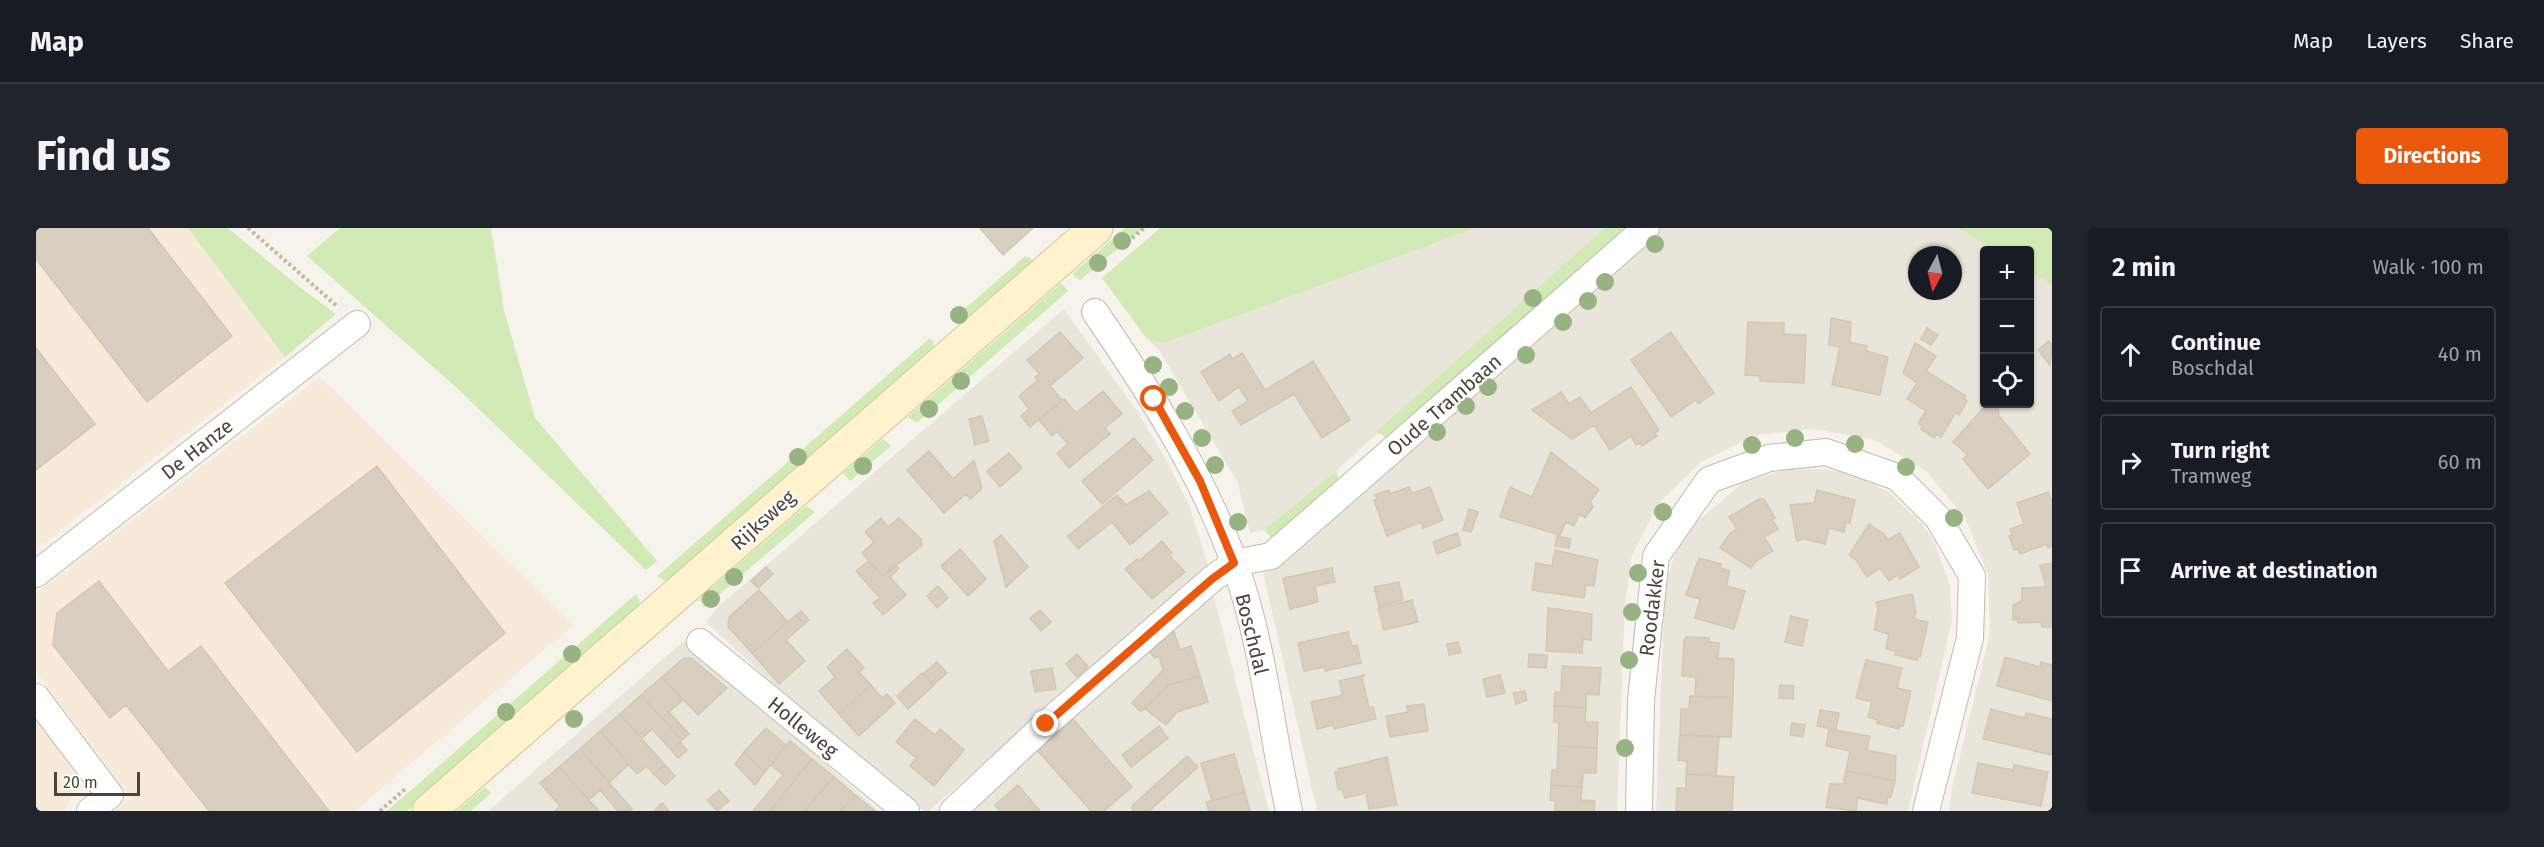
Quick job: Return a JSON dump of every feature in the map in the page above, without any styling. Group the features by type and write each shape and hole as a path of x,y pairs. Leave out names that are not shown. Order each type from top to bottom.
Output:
{"main road":[{"name":"Rijksweg","path":"429,811 1096,228"}],"street":[{"name":"Oude Trambaan","path":"1234,563 1271,556 1646,228"},
{"name":"Boschdal","path":"1095,312 1154,399 1200,481 1234,563 1257,644 1289,811"},
{"name":"De Hanze","path":"36,574 357,324"},
{"name":"Roodakker","path":"1639,811 1641,700 1656,556 1709,480 1768,458 1826,452 1897,477 1938,518 1972,576 1970,638 1926,811"},
{"path":"953,811 1046,724 1212,579 1234,563"},
{"name":"Holleweg","path":"700,642 906,811"},
{"path":"36,697 110,795 90,811"}],"path":[{"path":"249,228 357,324"}],"shaded area":[{"path":"36,228 188,228 285,357 36,549"},
{"path":"1476,228 1605,228 1336,471 1264,530 1250,533 1238,483 1159,350 1147,339 1164,343"},
{"path":"1661,228 1958,228 1988,246 1980,246 1980,408 2034,408 2034,274 2052,285 2052,811 1949,811 1952,788 1990,633 1988,574 1965,518 1927,472 1875,440 1814,429 1757,435 1701,462 1659,503 1632,555 1625,604 1617,811 1317,811 1263,572"},
{"path":"1064,309 1137,411 1168,463 1189,505 1208,565 929,811 924,811 790,700 706,622 719,606"},
{"path":"320,377 573,625 355,811 115,811 131,798 36,672 36,593"},
{"path":"1823,469 1853,474 1889,492 1922,524 1934,541 1950,585 1952,621 1908,811 1656,811 1665,588 1674,556 1691,527 1745,481 1786,470"},
{"path":"1212,589 1269,811 960,811"},
{"path":"685,640 879,811 488,811"},
{"path":"36,717 66,756 72,773 73,791 65,811 36,811"}],"green space":[{"path":"188,228 228,228 336,314 285,357"},
{"path":"340,228 491,228 504,310 535,418 657,561 646,570 457,388 307,256"},
{"path":"1125,228 1143,228 1080,280 1072,274"},
{"path":"1160,228 1476,228 1164,343 1147,339 1102,278"},
{"path":"1605,228 1641,228 1391,444 1384,436 1376,432"},
{"path":"1958,228 2052,228 2052,285 2034,274 2034,246 1988,246"},
{"path":"1025,256 1033,260 1032,263 965,322 958,323 953,319"},
{"path":"1061,283 1068,291 917,423 908,417"},
{"path":"930,338 934,342 933,350 667,582 657,576"},
{"path":"883,439 891,446 850,481 843,473"},
{"path":"1336,471 1341,487 1276,544 1264,530"},
{"path":"806,506 815,512 704,608 701,601 697,601"},
{"path":"636,594 640,601 636,611 407,811 387,811"},
{"path":"485,787 491,793 471,811 457,811"}],"building":[{"path":"36,228 148,228 232,336 147,402 36,259"},
{"path":"980,228 1033,228 1003,255"},
{"path":"1831,318 1851,322 1850,342 1867,346 1866,351 1888,357 1880,395 1832,385 1840,347 1829,345"},
{"path":"1748,322 1784,323 1784,334 1806,335 1804,383 1760,381 1760,376 1745,375"},
{"path":"1927,328 1938,335 1931,345 1921,339"},
{"path":"1060,332 1083,358 1050,386 1062,400 1030,427 1021,416 1029,409 1019,396 1038,380 1035,377 1039,374 1027,360"},
{"path":"1671,332 1714,393 1698,404 1696,400 1671,417 1631,360"},
{"path":"2049,341 2052,346 2050,365 2038,350"},
{"path":"1915,343 1936,356 1926,371 1966,396 1964,399 1967,401 1959,415 1956,412 1941,437 1936,434 1934,438 1921,429 1923,426 1918,423 1926,411 1907,399 1917,383 1903,373"},
{"path":"36,348 95,424 36,470"},
{"path":"1242,353 1265,390 1313,361 1350,420 1322,438 1294,394 1241,425 1232,411 1248,401 1239,387 1219,401 1201,372 1230,354 1232,359"},
{"path":"1631,387 1659,430 1655,433 1657,436 1642,446 1640,443 1636,445 1631,436 1610,450 1594,425 1572,439 1532,410 1561,392 1569,404 1580,397 1591,413"},
{"path":"1103,391 1122,414 1105,428 1110,434 1069,468 1057,453 1068,444 1057,431 1052,436 1039,420 1064,399 1076,413"},
{"path":"1983,408 1998,408 1999,416 2030,454 1988,489 1963,459 1968,455 1953,442"},
{"path":"982,416 989,441 975,445 969,419"},
{"path":"1134,438 1153,460 1102,504 1082,481"},
{"path":"929,451 953,479 974,460 982,489 970,499 966,494 944,513 907,470"},
{"path":"1551,452 1599,490 1590,502 1593,507 1585,518 1579,514 1574,526 1566,522 1560,535 1500,517 1510,487 1532,497"},
{"path":"1009,453 1022,468 1000,487 987,471"},
{"path":"377,466 505,633 357,752 225,583"},
{"path":"1409,487 1412,493 1430,487 1443,520 1423,528 1421,522 1387,536 1374,500 1377,499 1375,495 1389,490 1390,494"},
{"path":"1817,490 1855,500 1850,523 1846,522 1844,532 1829,528 1825,544 1805,539 1797,541 1790,505 1814,503"},
{"path":"1149,491 1168,513 1130,545 1112,522 1078,549 1068,536 1117,495 1126,505"},
{"path":"2048,492 2052,502 2052,546 2048,548 2047,544 2020,554 2018,549 2014,550 2009,536 2012,535 2010,529 2024,524 2017,503"},
{"path":"1759,499 1764,499 1775,518 1772,520 1778,529 1764,537 1773,551 1756,561 1751,568 1720,548 1730,533 1737,529 1729,517"},
{"path":"1469,509 1478,512 1471,532 1463,530"},
{"path":"881,518 888,527 899,518 922,540 920,542 922,545 883,576 862,553 874,542 865,532"},
{"path":"1869,524 1884,534 1888,540 1900,533 1919,567 1900,579 1897,575 1889,581 1880,568 1867,577 1856,560 1849,555"},
{"path":"1457,533 1461,545 1437,554 1433,542"},
{"path":"1001,535 1028,567 1006,587 994,541"},
{"path":"1557,536 1571,539 1569,548 1555,546"},
{"path":"1162,541 1172,553 1169,555 1185,572 1152,599 1125,569 1137,559 1139,561"},
{"path":"960,549 986,579 968,596 941,566"},
{"path":"1555,550 1598,560 1594,586 1586,585 1584,598 1532,590 1536,563 1552,566"},
{"path":"1699,558 1721,564 1720,568 1730,571 1726,586 1745,591 1734,629 1695,618 1700,599 1686,595"},
{"path":"869,561 883,576 895,565 899,568 890,577 906,595 883,615 873,603 880,598 856,571"},
{"path":"2052,563 2052,627 2042,627 2041,622 2018,623 2017,619 2013,620 2013,605 2022,601 2022,588 2046,587 2040,565"},
{"path":"766,567 773,574 758,588 751,581"},
{"path":"1332,568 1335,582 1315,586 1318,602 1290,609 1283,578"},
{"path":"99,581 168,671 201,646 329,811 209,811 126,705 110,718 53,645 57,613"},
{"path":"1399,582 1403,600 1379,606 1374,587"},
{"path":"938,586 948,598 937,608 927,596"},
{"path":"759,590 788,622 752,653 728,627 729,617"},
{"path":"1912,594 1916,612 1914,619 1928,622 1920,657 1918,656 1917,660 1895,655 1896,651 1886,649 1889,634 1874,630 1878,610 1876,602"},
{"path":"1412,600 1418,622 1384,630 1378,608"},
{"path":"1548,608 1592,614 1591,640 1583,639 1582,653 1546,651"},
{"path":"1040,610 1051,622 1041,631 1030,618"},
{"path":"801,611 809,620 804,624 796,615"},
{"path":"796,615 804,624 786,640 805,661 779,684 752,653"},
{"path":"1791,616 1808,620 1802,646 1785,642"},
{"path":"1174,632 1180,650 1191,646 1200,676 1169,685 1145,709 1140,711 1132,703 1163,670 1159,656 1155,658 1146,648 1158,637"},
{"path":"1348,632 1352,646 1357,645 1361,663 1325,671 1324,667 1304,671 1298,643"},
{"path":"1686,637 1709,638 1709,642 1719,643 1718,658 1734,659 1733,698 1695,696 1696,677 1682,676"},
{"path":"1458,642 1461,653 1449,655 1447,644"},
{"path":"847,649 864,668 859,672 871,685 839,714 819,691 835,677 827,667"},
{"path":"1077,654 1088,667 1077,677 1066,664"},
{"path":"1529,654 1547,655 1546,668 1528,667"},
{"path":"2005,657 2040,667 2041,662 2052,665 2052,701 1997,686"},
{"path":"684,658 691,658 727,688 698,715 662,677"},
{"path":"1866,660 1902,668 1897,688 1911,691 1903,726 1900,725 1899,729 1877,723 1878,720 1868,717 1872,702 1856,698"},
{"path":"937,662 947,673 934,684 924,673"},
{"path":"1562,666 1601,668 1599,695 1586,694 1586,708 1554,706 1555,692 1561,692"},
{"path":"1052,668 1056,689 1035,692 1031,671"},
{"path":"922,673 934,685 908,709 897,696"},
{"path":"1365,675 1362,677 1369,708 1373,707 1376,719 1334,729 1333,725 1317,729 1311,702 1343,695 1339,681"},
{"path":"1500,675 1505,693 1487,697 1483,679"},
{"path":"1200,676 1208,702 1177,712 1166,725 1145,709 1169,685"},
{"path":"662,677 683,700 669,712 689,734 682,740 641,695"},
{"path":"871,685 882,698 887,694 895,703 859,736 839,714"},
{"path":"1780,685 1794,686 1793,699 1779,698"},
{"path":"1525,691 1527,700 1516,704 1513,693"},
{"path":"641,695 682,740 671,750 652,729 642,738 620,714"},
{"path":"1690,696 1733,698 1731,737 1680,735 1681,709 1689,709"},
{"path":"1424,704 1428,731 1390,737 1386,716 1408,712 1407,706"},
{"path":"1554,706 1586,708 1585,722 1598,722 1597,748 1558,746 1559,722 1554,722"},
{"path":"1991,709 2025,718 2026,713 2052,719 2052,755 1983,739"},
{"path":"1820,710 1839,713 1836,730 1817,726"},
{"path":"620,714 665,765 654,774 647,766 637,774 600,731"},
{"path":"915,719 935,735 940,729 964,750 934,786 910,766 916,758 896,742"},
{"path":"1073,719 1132,787 1104,811 1091,811 1037,750"},
{"path":"1792,723 1805,725 1803,737 1790,735"},
{"path":"1159,726 1168,738 1131,767 1122,755"},
{"path":"766,728 786,745 765,772 744,752"},
{"path":"1829,729 1870,736 1867,750 1896,756 1895,781 1846,771 1850,751 1826,746"},
{"path":"600,731 629,764 609,783 580,749"},
{"path":"1680,735 1719,737 1716,776 1686,774 1687,761 1678,760"},
{"path":"790,741 812,759 770,811 753,811 783,775 771,765"},
{"path":"680,742 687,750 678,758 671,750"},
{"path":"1558,746 1597,748 1596,773 1583,773 1582,787 1551,785 1552,770 1557,770"},
{"path":"580,749 632,809 618,811 600,790 589,800 559,767"},
{"path":"744,752 765,772 755,785 735,764"},
{"path":"1234,754 1245,792 1212,801 1201,763"},
{"path":"1187,756 1198,767 1149,811 1133,811 1132,806"},
{"path":"1387,757 1397,805 1369,809 1366,793 1345,798 1342,789 1338,790 1335,772 1339,772 1338,769"},
{"path":"812,759 834,777 804,811 770,811"},
{"path":"1978,763 2013,770 2014,765 2048,772 2041,806 1972,793"},
{"path":"665,765 675,776 665,785 654,774"},
{"path":"559,767 599,811 555,811 560,806 540,783"},
{"path":"1846,771 1895,781 1887,804 1857,798 1856,811 1826,807 1830,784 1843,784"},
{"path":"1686,774 1734,777 1732,811 1676,811 1677,788 1686,788"},
{"path":"834,777 855,795 840,811 804,811"},
{"path":"1018,785 1040,811 1000,811 995,805"},
{"path":"1551,785 1582,787 1581,800 1595,801 1594,811 1555,811 1555,800 1550,800"},
{"path":"719,790 729,801 717,811 708,800"},
{"path":"1245,792 1250,811 1209,811 1206,802"},
{"path":"855,795 875,811 840,811"},
{"path":"662,803 669,811 654,811"}],"route":[{"path":"1046,724 1212,579 1234,563 1200,481 1154,399"}]}
